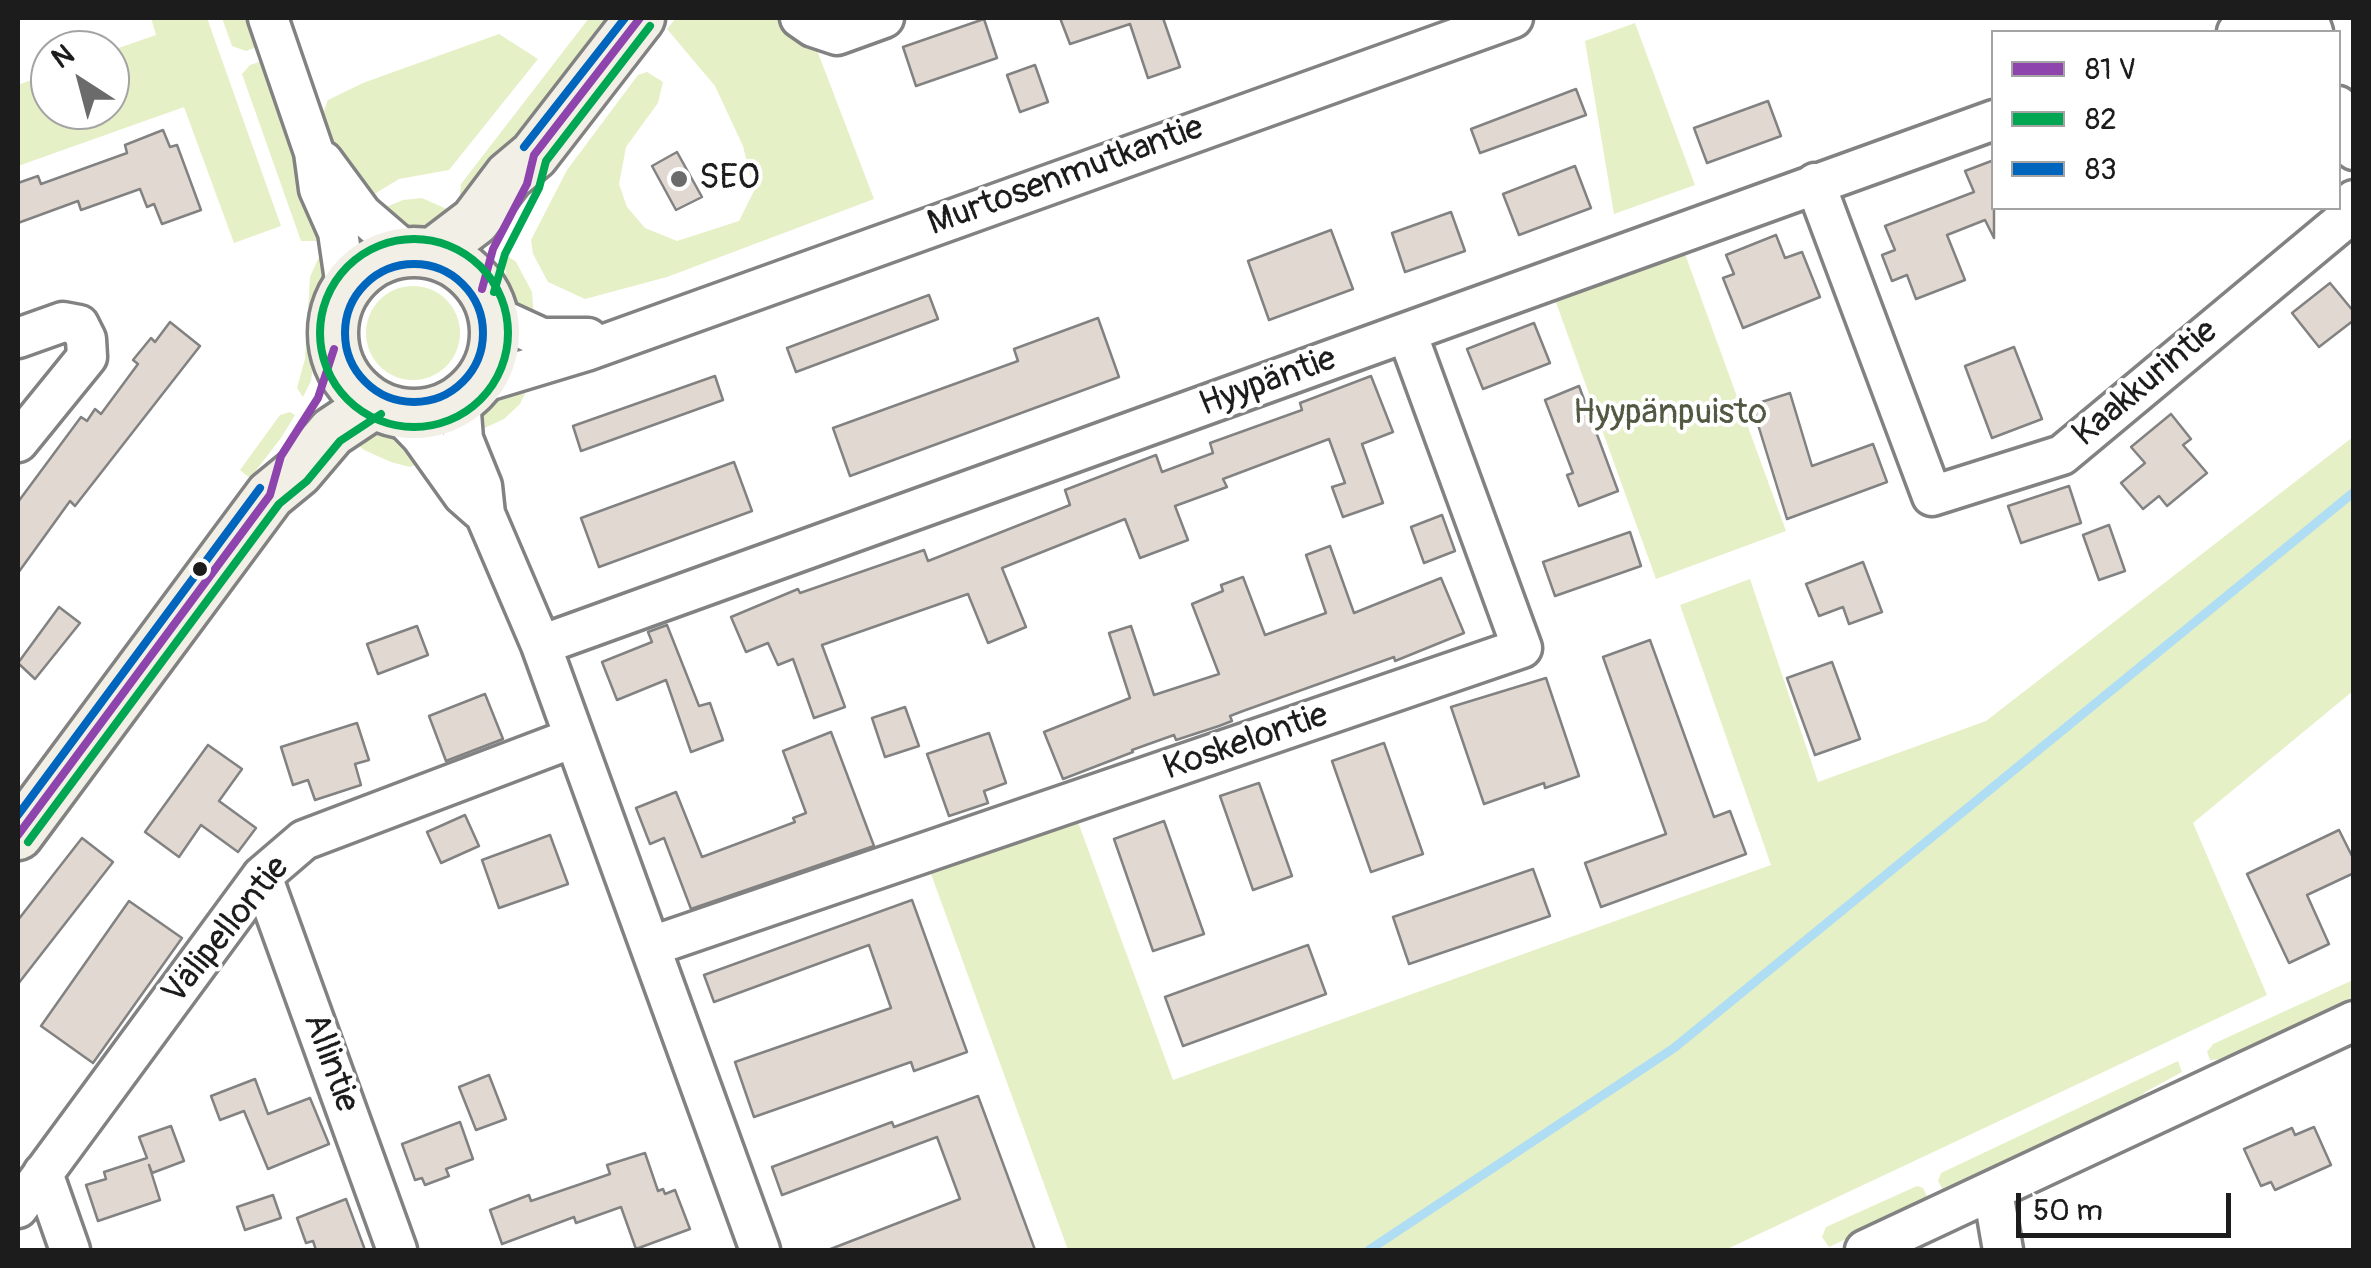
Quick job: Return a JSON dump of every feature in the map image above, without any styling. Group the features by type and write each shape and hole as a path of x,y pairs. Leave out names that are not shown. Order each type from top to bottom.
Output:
{"main road":[{"path":"270,494 281,456 318,398 334,349 333,317 346,287 368,265 419,252 475,221 510,176 534,155 640,18"},
{"path":"334,349 352,386 386,408 427,413 469,392 492,354 488,302 493,249 526,184 534,155"},
{"path":"419,252 454,262 488,302"},
{"path":"18,835 270,494 298,472 332,432 386,408"}],"street":[{"path":"268,18 314,152 320,189 338,232 346,287"},
{"path":"800,18 813,27 837,34 884,18"},
{"name":"Murtosenmutkantie","path":"469,392 1512,18"},
{"path":"2244,30 2280,18"},
{"path":"2341,114 2354,150"},
{"name":"Hyypäntie","path":"541,645 1991,121"},
{"path":"314,152 338,178 362,214 419,252"},
{"name":"Kaakkurintie","path":"1816,183 1932,496 2062,454 2350,215 2354,200"},
{"name":"Murtosenmutkantie","path":"488,302 542,338 620,336"},
{"path":"18,338 63,322 79,326 86,338 87,356 18,442"},
{"name":"Koskelontie","path":"652,946 1522,648 1407,333"},
{"path":"469,392 463,439 482,486 485,514 541,645 760,1250"},
{"path":"386,408 421,436 463,496 485,514"},
{"name":"Välipellontie","path":"18,1208 262,876 304,840 573,738"},
{"name":"Allintie","path":"262,876 397,1250"},
{"path":"1865,1250 2354,1022"},
{"path":"43,1174 70,1250"},
{"path":"1992,1192 2003,1250"}],"green space":[{"path":"151,18 207,18 281,226 234,243 184,107 130,126 130,44 156,35"},
{"path":"222,18 246,18 257,47 246,51 232,46"},
{"path":"589,18 609,18 529,123 472,210 460,194 461,184"},
{"path":"676,18 776,18 815,45 874,199 667,277 585,299 548,282 533,254 531,240 567,170 638,75 647,72 663,82 658,103 626,147 619,184 627,207 645,228 677,241 739,221 754,191 743,146 715,86 667,29"},
{"path":"1635,23 1695,185 1614,214 1585,41"},
{"path":"499,34 538,59 449,170 399,179 366,199 346,175 321,118 328,100 363,83"},
{"path":"262,61 325,234 317,241 301,241 242,74 250,65"},
{"path":"30,80 30,130 119,130 18,166 18,85"},
{"path":"422,198 449,210 459,222 436,233 414,235 376,211 403,200"},
{"path":"328,249 330,279 320,307 311,381 303,397 297,388 305,359 310,277 318,259"},
{"path":"505,254 516,262 532,292 534,319 512,297 506,282"},
{"name":"Hyypänpuisto","path":"1685,254 1786,531 1656,579 1554,297"},
{"path":"413,286 431,289 446,300 457,315 457,351 446,366 431,377 413,380 395,377 380,366 369,351 366,333 369,315 380,300 395,289"},
{"path":"529,385 520,404 504,419 478,431 497,394"},
{"path":"280,415 295,415 250,478 240,470"},
{"path":"368,431 398,438 425,460 410,467 391,462 364,450 347,436"},
{"path":"2353,437 2353,691 2193,823 2267,995 1725,1250 1068,1250 931,874 1078,822 1173,1080 1771,865 1680,605 1750,579 1818,782 1986,721"},
{"path":"2353,980 2353,1003 2239,1058 2210,1060 2207,1052 2213,1044"},
{"path":"2178,1061 2182,1072 2147,1091 2116,1116 1945,1193 1938,1181 1941,1173"},
{"path":"1917,1186 1923,1188 1929,1200 1829,1247 1822,1237 1826,1227"}],"building":[{"path":"1060,18 1163,18 1180,67 1148,78 1130,24 1070,44"},
{"path":"984,19 997,58 916,86 903,47"},
{"path":"1035,65 1048,102 1020,112 1007,75"},
{"path":"1576,89 1586,115 1480,153 1471,129"},
{"path":"1768,101 1781,136 1707,163 1694,128"},
{"path":"163,130 170,147 177,145 201,210 162,224 154,204 147,207 140,189 81,210 78,201 18,223 18,183 38,176 41,184 127,153 125,145"},
{"path":"677,152 702,197 676,210 652,166"},
{"path":"1991,161 1994,238 1985,220 1947,235 1965,280 1916,299 1907,275 1892,281 1882,255 1895,250 1885,226 1974,192 1965,171"},
{"path":"1575,166 1591,208 1519,235 1503,194"},
{"path":"1451,212 1465,251 1405,272 1392,233"},
{"path":"1331,230 1353,289 1269,320 1248,261"},
{"path":"1776,235 1785,258 1802,252 1820,297 1743,328 1723,278 1734,274 1726,255"},
{"path":"2330,283 2354,312 2354,320 2319,347 2292,313"},
{"path":"929,295 938,319 796,372 787,348"},
{"path":"1098,318 1119,377 850,476 833,428 1018,361 1014,349"},
{"path":"170,322 200,346 75,506 70,501 18,573 18,502 81,417 87,421 95,409 101,414 138,364 133,360 151,338 155,342"},
{"path":"1534,323 1550,363 1483,389 1467,349"},
{"path":"2014,347 2042,419 1992,438 1965,366"},
{"path":"715,376 723,400 581,451 573,426"},
{"path":"1371,376 1393,432 1362,444 1383,503 1343,517 1332,487 1345,483 1329,439 1223,479 1227,487 1175,506 1188,540 1140,558 1125,519 1002,568 1026,627 988,643 968,594 822,645 845,707 814,718 793,659 778,665 768,643 746,652 731,617 798,589 800,593 924,550 928,561 1070,505 1065,490 1156,455 1162,472 1213,453 1210,443 1302,410 1300,403"},
{"path":"1579,386 1618,491 1579,506 1567,475 1573,473 1545,400"},
{"path":"1790,393 1812,466 1873,444 1887,482 1787,519 1752,405"},
{"path":"2171,414 2191,439 2183,445 2207,473 2167,506 2159,496 2143,509 2121,483 2145,463 2131,447"},
{"path":"734,462 752,511 599,567 581,518"},
{"path":"2069,486 2081,523 2021,543 2008,506"},
{"path":"1442,515 1455,551 1424,563 1411,527"},
{"path":"2109,525 2125,571 2099,580 2083,535"},
{"path":"1630,532 1641,566 1555,596 1543,562"},
{"path":"1330,546 1354,613 1441,578 1464,633 1395,661 1394,657 1243,711 1219,726 1176,740 1174,735 1132,750 1063,779 1044,732 1130,698 1109,633 1131,626 1154,695 1219,674 1192,604 1223,591 1221,585 1243,577 1265,635 1326,613 1306,555"},
{"path":"1863,562 1882,612 1849,624 1843,607 1819,616 1806,584"},
{"path":"59,607 80,623 35,679 18,663"},
{"path":"667,625 699,706 710,703 723,740 691,752 666,680 617,700 602,662 652,642 648,632"},
{"path":"417,626 428,655 378,674 367,644"},
{"path":"1650,640 1714,817 1730,811 1746,854 1601,907 1585,863 1666,834 1603,657"},
{"path":"1832,662 1860,739 1815,755 1787,678"},
{"path":"1546,678 1579,776 1545,788 1544,783 1484,804 1451,707"},
{"path":"485,694 503,739 446,761 429,716"},
{"path":"905,707 919,746 885,757 872,718"},
{"path":"357,723 369,760 355,764 361,785 315,800 308,780 293,785 281,747"},
{"path":"831,732 874,846 691,909 664,838 650,844 636,808 676,792 702,857 795,822 793,818 806,813 783,751"},
{"path":"989,733 1006,783 984,791 988,803 949,816 927,754"},
{"path":"1384,743 1423,854 1371,872 1332,761"},
{"path":"208,745 242,769 219,801 256,828 238,852 201,825 179,857 145,832"},
{"path":"1259,783 1292,876 1253,890 1220,796"},
{"path":"465,815 479,846 441,863 427,832"},
{"path":"1164,821 1204,934 1153,951 1114,839"},
{"path":"2339,830 2354,860 2354,873 2307,895 2329,944 2289,963 2247,874"},
{"path":"550,835 568,884 499,908 482,860"},
{"path":"82,838 113,862 18,984 18,920"},
{"path":"1533,869 1550,916 1409,964 1393,917"},
{"path":"912,900 967,1052 914,1071 911,1062 754,1117 735,1062 891,1008 869,945 714,1002 704,975"},
{"path":"129,901 182,938 93,1063 41,1026"},
{"path":"1308,945 1326,994 1183,1046 1165,997"},
{"path":"489,1075 506,1119 476,1130 459,1087"},
{"path":"255,1079 268,1114 310,1098 329,1144 268,1169 244,1111 220,1120 211,1096"},
{"path":"978,1096 1035,1250 828,1250 960,1199 937,1137 782,1195 772,1167 892,1122 894,1127"},
{"path":"460,1122 473,1159 446,1169 449,1176 425,1185 422,1178 415,1180 402,1144"},
{"path":"171,1126 184,1161 152,1173 149,1165 160,1200 98,1221 86,1185 106,1179 104,1172 147,1158 139,1137"},
{"path":"2314,1127 2331,1165 2275,1190 2271,1182 2261,1186 2244,1149 2292,1128 2295,1135"},
{"path":"645,1153 658,1191 663,1189 665,1194 675,1190 690,1229 636,1249 621,1207 576,1223 574,1217 502,1244 490,1210 529,1195 531,1201 610,1174 607,1165"},
{"path":"273,1195 281,1218 245,1230 237,1207"},
{"path":"346,1199 365,1250 316,1250 313,1241 306,1243 297,1218"}],"waterway":[{"path":"1369,1250 1674,1048 2354,492"}],"transit line":[{"name":"83","path":"524,147 625,18"},
{"path":"482,289 493,249 527,184 534,155 640,18"},
{"name":"82","path":"494,292 505,254 539,188 546,161 650,26"},
{"name":"82","path":"414,239 450,246 480,267 501,297 508,333 501,369 480,399 450,420 414,427 378,420 348,399 327,369 320,333 327,297 348,267 378,246 414,239"},
{"name":"83","path":"414,264 440,270 463,284 477,307 483,333 477,359 463,382 440,396 414,402 388,396 365,382 351,359 345,333 351,307 365,284 388,270 414,264"},
{"path":"18,835 270,495 281,456 318,398 334,349"},
{"name":"82","path":"28,842 279,504 307,481 340,441 381,414"},
{"name":"83","path":"18,815 260,488"}],"place":[{"name":"SEO","path":"679,179"}]}
